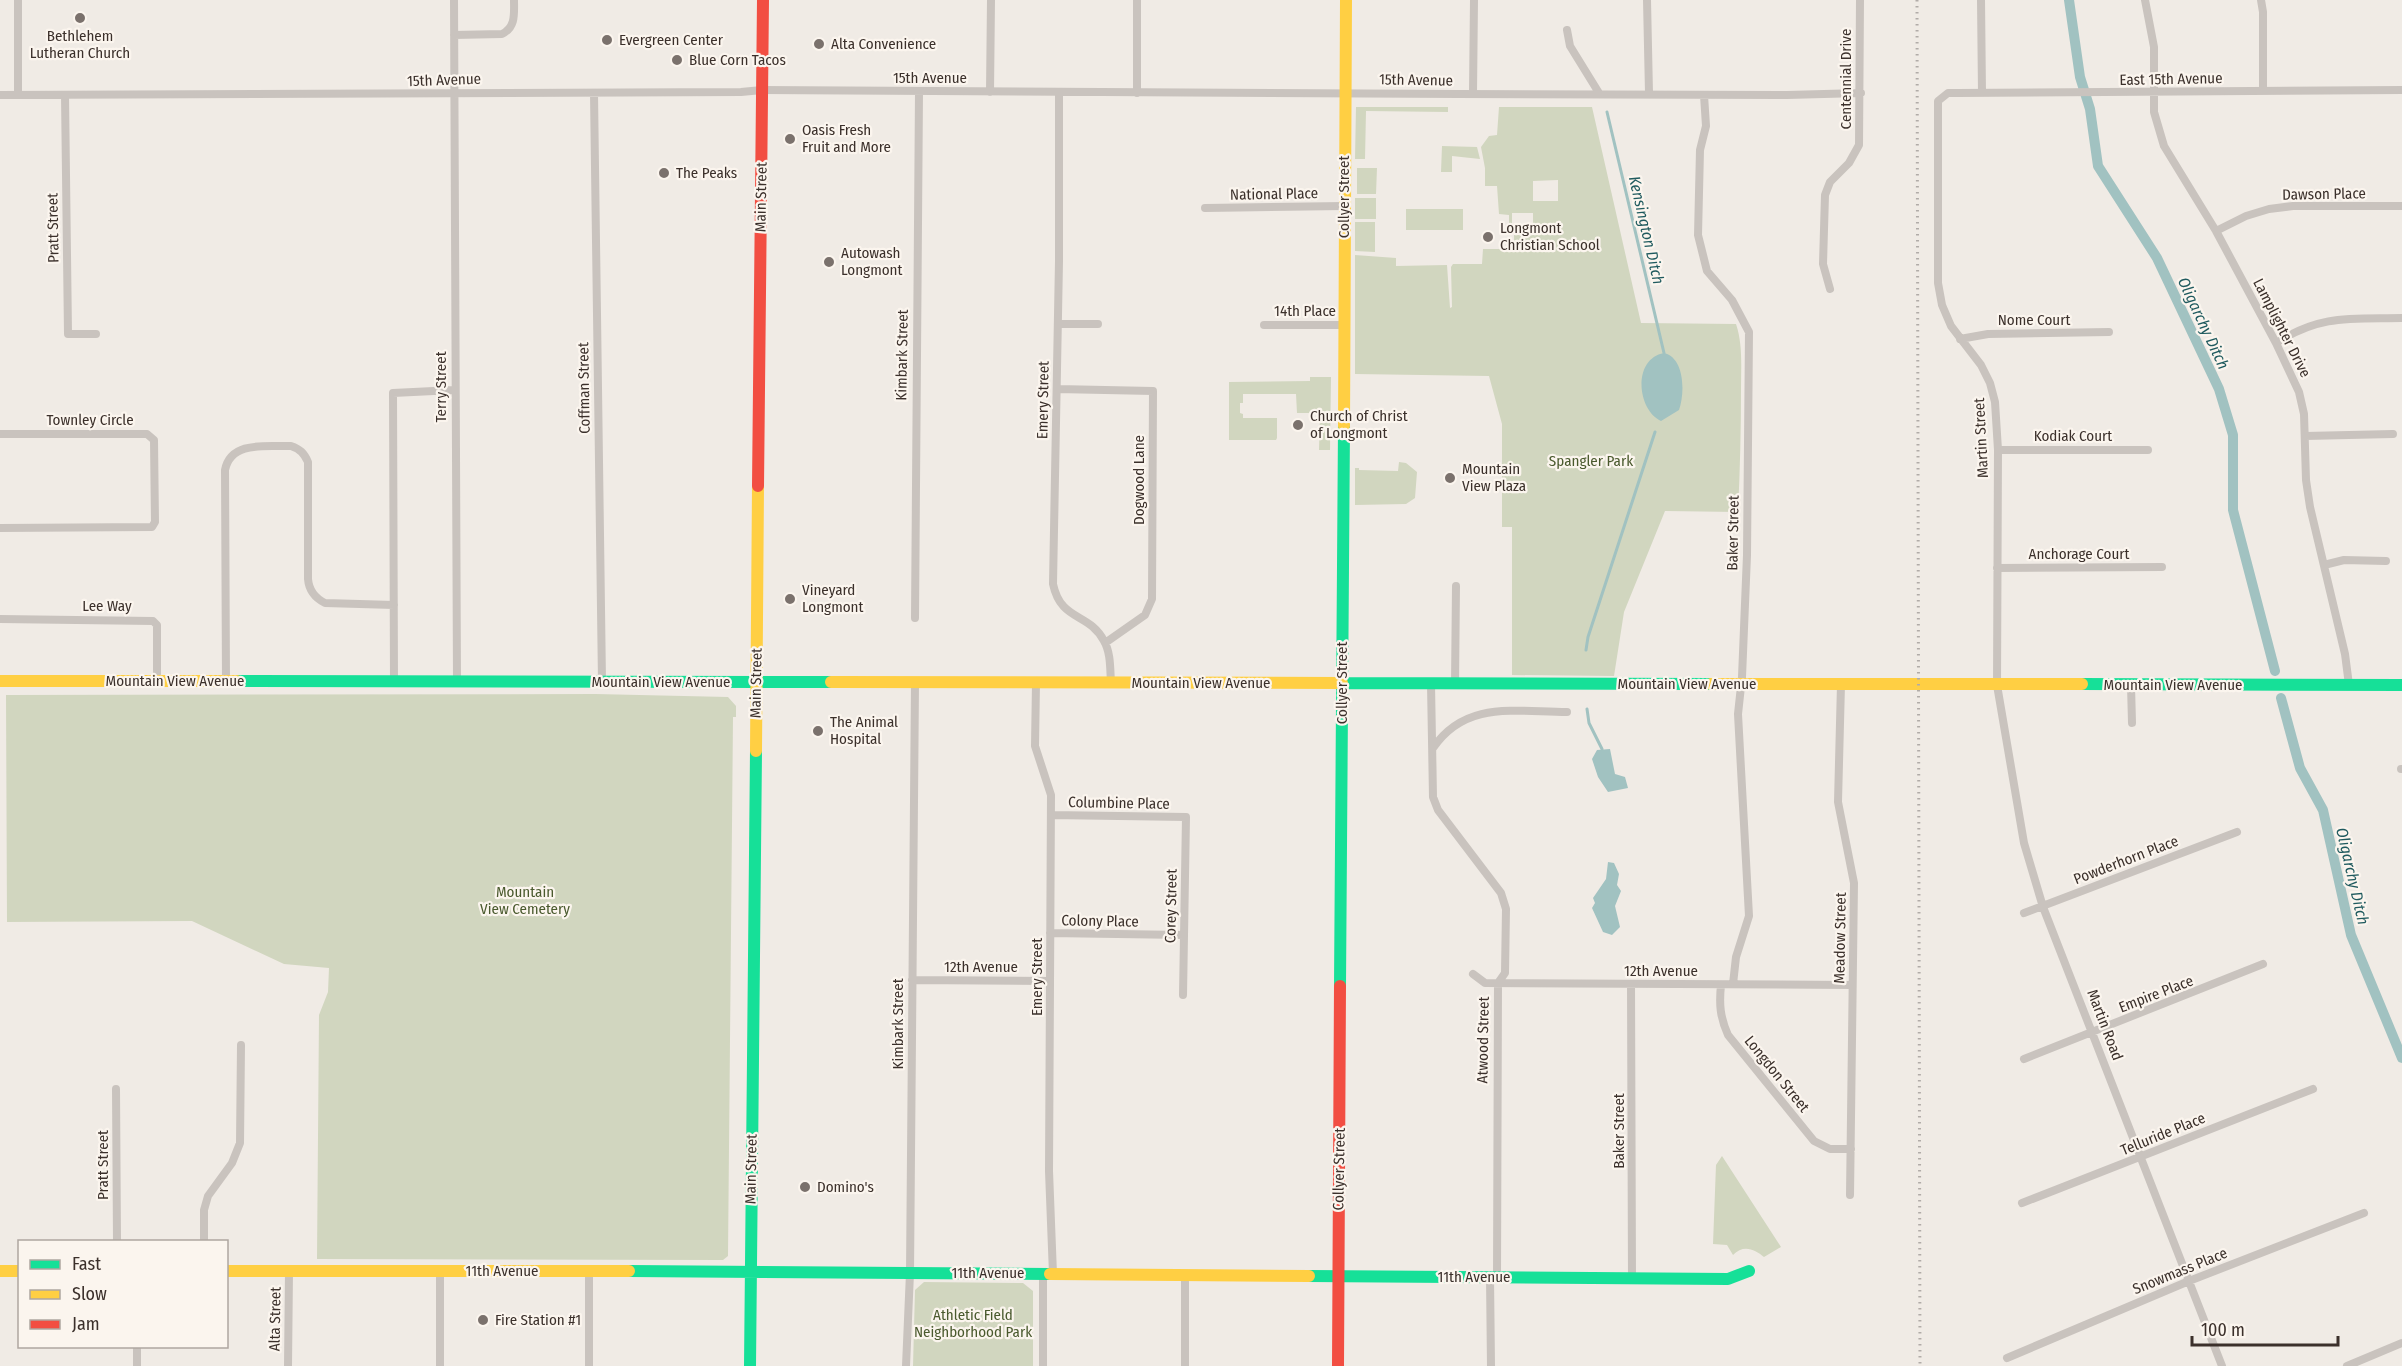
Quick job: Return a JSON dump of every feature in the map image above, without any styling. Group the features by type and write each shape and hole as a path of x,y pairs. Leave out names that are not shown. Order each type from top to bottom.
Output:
{"main road":[{"name":"Main Street","path":"750,1366 763,0"},
{"name":"Collyer Street","path":"1338,1366 1346,0"},
{"name":"Mountain View Avenue","path":"0,681 2402,685"},
{"path":"0,1271 18,1271"},
{"name":"11th Avenue","path":"228,1271 750,1271 1728,1279 1749,1271"}],"street":[{"path":"18,0 18,95"},
{"name":"Terry Street","path":"454,0 457,682"},
{"path":"454,35 502,34 508,31 513,24 514,0"},
{"path":"990,92 991,0"},
{"path":"1137,0 1137,93"},
{"path":"1473,93 1474,0"},
{"path":"1647,0 1649,93"},
{"name":"Centennial Drive","path":"1830,289 1823,264 1825,195 1830,182 1848,164 1859,145 1860,0"},
{"path":"1981,0 1982,93"},
{"name":"Lamplighter Drive","path":"2145,0 2154,47 2155,120 2164,146 2216,231 2276,343 2299,392 2304,414 2306,480 2310,507 2345,654 2349,685"},
{"path":"2261,0 2263,91"},
{"path":"1567,30 1570,46 1599,93"},
{"name":"15th Avenue","path":"0,95 402,95 762,90 1704,95 1861,93"},
{"name":"East 15th Avenue","path":"1941,97 1948,93 2091,94 2402,90"},
{"name":"Kimbark Street","path":"915,618 919,92"},
{"name":"Coffman Street","path":"594,93 602,682"},
{"name":"Emery Street","path":"1059,93 1058,389 1053,584 1055,597 1062,608 1089,624 1105,643"},
{"name":"Pratt Street","path":"65,95 68,334 96,334"},
{"name":"Baker Street","path":"1704,95 1706,126 1700,150 1698,235 1707,271 1732,300 1749,332 1747,555 1742,684 1738,714 1749,916 1736,957 1733,984"},
{"name":"Martin Street","path":"1941,97 1938,101 1938,283 1942,305 1960,339 1981,365 1990,383 1995,402 1998,450 1997,685"},
{"name":"National Place","path":"1205,208 1344,206"},
{"name":"Dawson Place","path":"2216,231 2246,216 2269,209 2293,206 2402,206"},
{"path":"2276,343 2296,330 2316,322 2337,319 2402,318"},
{"path":"1058,324 1098,324"},
{"name":"14th Place","path":"1264,325 1345,324"},
{"name":"Nome Court","path":"1960,339 1988,334 2109,332"},
{"name":"Dogwood Lane","path":"1058,389 1153,391 1152,599 1145,615 1105,643"},
{"path":"394,681 393,393 454,390"},
{"name":"Townley Circle","path":"0,434 147,434 154,440 155,522 152,527 0,528"},
{"path":"2305,436 2393,434"},
{"path":"226,681 225,470 231,456 243,448 291,447 297,448 305,455 308,462 308,579 311,590 317,598 326,603 394,605"},
{"name":"Kodiak Court","path":"1998,450 2148,450"},
{"path":"2324,565 2344,560 2386,561"},
{"name":"Anchorage Court","path":"1997,568 2162,567"},
{"path":"1455,684 1456,586"},
{"name":"Lee Way","path":"0,619 153,621 157,625 157,681"},
{"path":"1105,643 1110,662 1110,683"},
{"name":"Kimbark Street","path":"906,1366 910,1273 915,683"},
{"name":"Emery Street","path":"1036,683 1035,746 1052,795 1048,1274 1043,1366"},
{"name":"Atwood Street","path":"1431,684 1433,791 1438,810 1492,879 1501,893 1506,909 1505,973 1498,983 1491,1366"},
{"name":"Meadow Street","path":"1841,684 1838,802 1854,883 1850,1195"},
{"name":"Martin Road","path":"1997,685 2024,843 2043,907 2222,1366"},
{"path":"2131,685 2132,723"},
{"path":"1432,748 1442,734 1472,715 1489,712 1566,712"},
{"name":"Columbine Place","path":"1051,815 1186,817"},
{"name":"Corey Street","path":"1183,995 1186,817"},
{"name":"Powderhorn Place","path":"2024,913 2238,832"},
{"name":"Colony Place","path":"1050,933 1184,935"},
{"name":"Empire Place","path":"2024,1059 2263,964"},
{"name":"12th Avenue","path":"1473,974 1485,983 1852,985"},
{"name":"12th Avenue","path":"912,980 1050,981"},
{"name":"Baker Street","path":"1631,984 1632,1278"},
{"name":"Longdon Street","path":"1721,985 1719,1006 1721,1020 1728,1035 1814,1141 1830,1149 1851,1149"},
{"path":"204,1240 204,1210 208,1196 232,1163 240,1143 241,1045"},
{"name":"Pratt Street","path":"116,1089 117,1240"},
{"name":"Telluride Place","path":"2022,1203 2313,1089"},
{"name":"Snowmass Place","path":"2007,1358 2189,1281 2364,1213"},
{"name":"Alta Street","path":"288,1366 289,1271"},
{"path":"440,1271 440,1366"},
{"path":"589,1271 589,1366"},
{"path":"1185,1275 1185,1366"},
{"path":"2347,1366 2402,1342"},
{"path":"137,1348 137,1366"}],"green space":[{"path":"1356,107 1448,107 1448,112 1366,111 1365,159 1355,159"},
{"name":"Spangler Park","path":"1499,107 1592,107 1641,323 1736,324 1738,332 1741,364 1738,512 1665,511 1624,612 1614,676 1512,675 1512,527 1502,527 1502,424 1489,376 1355,374 1355,255 1396,258 1396,266 1447,265 1450,308 1452,307 1451,267 1453,264 1482,264 1483,249 1507,249 1508,241 1514,241 1514,231 1533,231 1533,213 1512,213 1512,228 1509,228 1509,215 1499,214 1497,186 1485,186 1485,168 1481,147 1489,136 1497,135","holes":["1558,180 1558,201 1533,201 1533,181"]},
{"path":"1442,146 1477,147 1480,159 1452,156 1452,172 1441,172"},
{"path":"1357,168 1377,168 1376,194 1357,194"},
{"path":"1355,198 1376,198 1376,219 1355,219"},
{"path":"1406,209 1463,209 1463,230 1406,230"},
{"path":"1355,222 1375,222 1375,252 1355,251"},
{"path":"1310,377 1331,377 1330,450 1319,450 1320,413 1297,413 1296,394 1243,394 1240,413 1243,414 1243,418 1277,418 1277,438 1276,440 1229,440 1229,382 1310,381"},
{"path":"1399,462 1406,463 1417,472 1415,498 1406,504 1355,505 1355,468 1398,471"},
{"name":"Mountain View Cemetery","path":"595,694 728,697 736,706 736,717 733,717 728,1256 723,1260 317,1259 319,1015 328,992 329,968 284,964 192,921 7,922 6,695"},
{"path":"1722,1156 1781,1247 1764,1257 1749,1249 1741,1250 1733,1255 1727,1245 1713,1244 1716,1165"},
{"name":"Athletic Field Neighborhood Park","path":"924,1282 1023,1283 1033,1291 1033,1366 913,1366 915,1290"}],"water":[{"path":"1664,353 1671,356 1680,369 1682,395 1679,410 1661,421 1647,407 1642,385 1647,365 1654,357"},
{"path":"1610,749 1615,774 1625,777 1628,788 1608,792 1598,777 1592,759 1597,750"},
{"path":"1608,862 1614,863 1619,874 1617,885 1621,891 1615,906 1620,927 1612,935 1603,932 1592,908 1595,903 1593,898 1606,879"}],"waterway":[{"name":"Oligarchy Ditch","path":"2069,0 2080,77 2090,109 2098,166 2157,258 2219,389 2233,435 2233,510 2275,671"},
{"name":"Kensington Ditch","path":"1607,112 1664,353"},
{"name":"Kensington Ditch","path":"1586,650 1588,637 1655,432"},
{"name":"Oligarchy Ditch","path":"2281,698 2300,768 2323,810 2351,935 2402,1058"},
{"name":"Kensington Ditch","path":"1587,709 1589,723 1602,749"}],"railway":[{"path":"1917,0 1920,1366"}],"traffic: fast":[{"path":"1340,986 1344,426"},
{"path":"237,681 831,682"},
{"path":"1342,683 1711,684"},
{"path":"2082,684 2402,685"},
{"path":"750,1366 756,751"},
{"path":"629,1271 1050,1274"},
{"path":"1309,1276 1728,1279 1749,1271"}],"traffic: slow":[{"path":"1344,426 1346,0"},
{"path":"756,751 758,486"},
{"path":"0,681 237,681"},
{"path":"831,682 1342,683"},
{"path":"1711,684 2082,684"},
{"path":"0,1271 18,1271"},
{"path":"228,1271 629,1271"},
{"path":"1050,1274 1309,1276"}],"traffic: jam":[{"path":"758,486 763,0"},
{"path":"1338,1366 1340,986"}],"place":[{"name":"Bethlehem Lutheran Church","path":"80,18"},
{"name":"Evergreen Center","path":"607,40"},
{"name":"Alta Convenience","path":"819,44"},
{"name":"Blue Corn Tacos","path":"677,60"},
{"name":"Oasis Fresh Fruit and More","path":"790,139"},
{"name":"The Peaks","path":"664,173"},
{"name":"Longmont Christian School","path":"1488,237"},
{"name":"Autowash Longmont","path":"829,262"},
{"name":"Church of Christ of Longmont","path":"1298,425"},
{"name":"Mountain View Plaza","path":"1450,478"},
{"name":"Vineyard Longmont","path":"790,599"},
{"name":"The Animal Hospital","path":"818,731"},
{"name":"Domino's","path":"805,1187"},
{"name":"Fire Station #1","path":"483,1320"}]}
